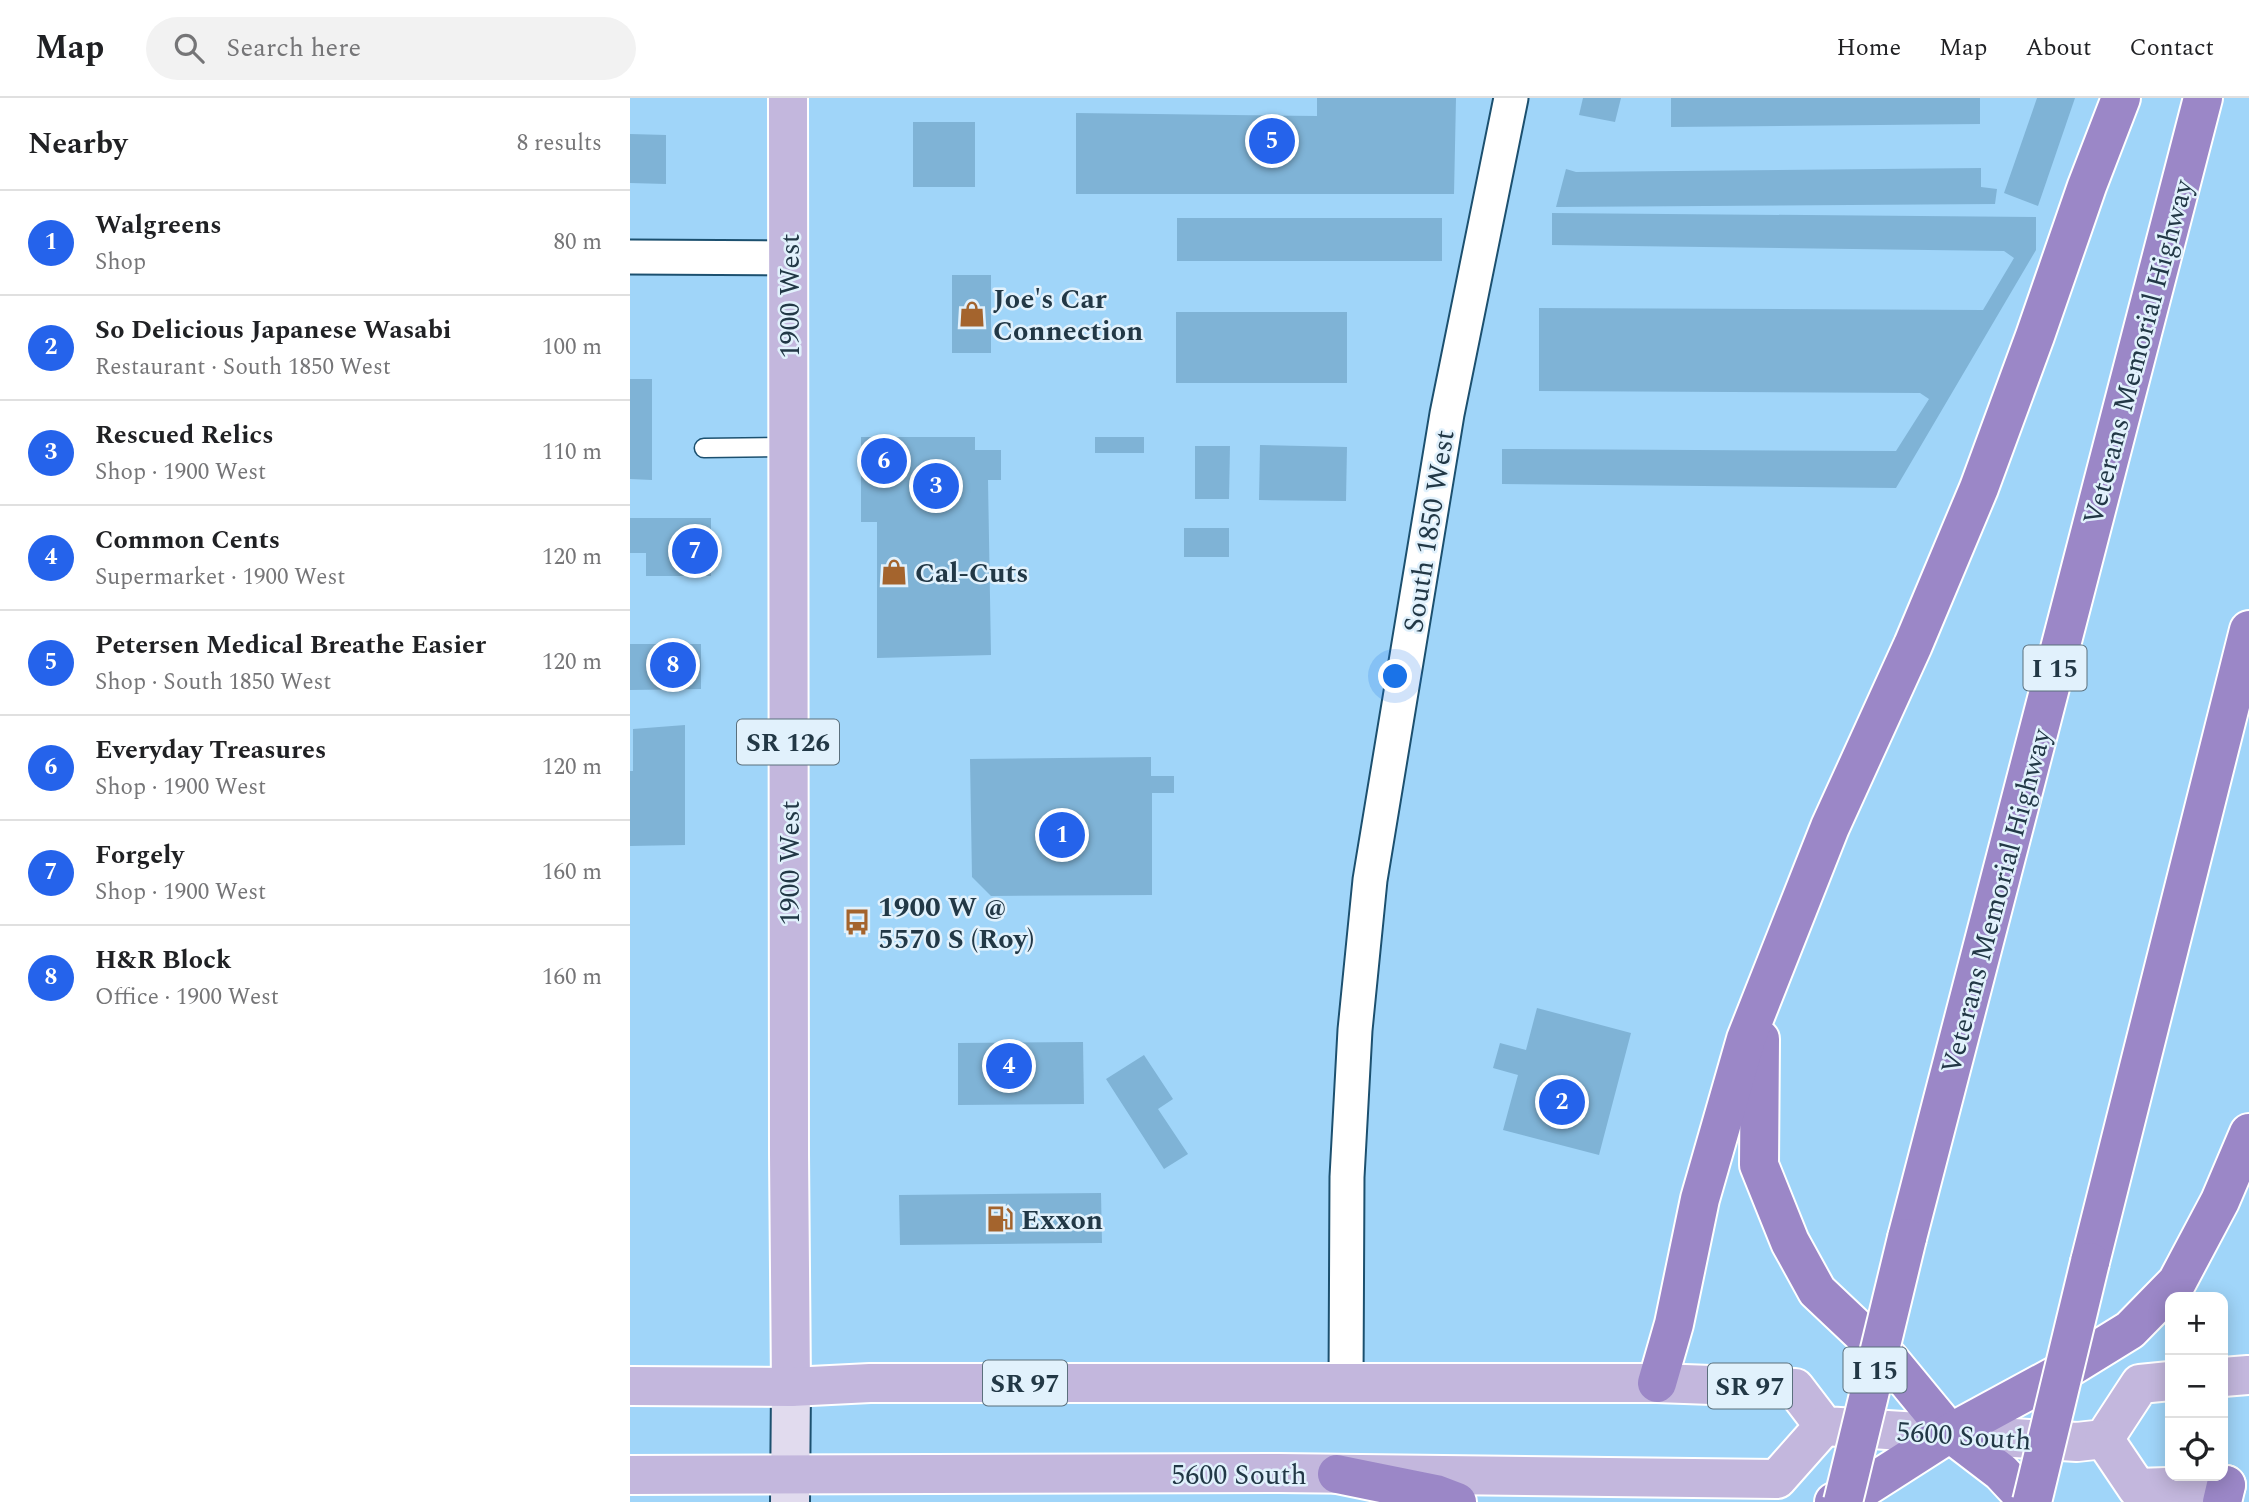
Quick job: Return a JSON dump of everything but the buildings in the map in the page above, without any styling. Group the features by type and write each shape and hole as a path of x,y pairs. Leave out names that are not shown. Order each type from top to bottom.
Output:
{"highway":[{"path":"1657,1382 1674,1324 1700,1199 1746,1039 1829,827 1913,645 1979,488 2121,98"},
{"name":"Veterans Memorial Highway","path":"1843,1502 1907,1238 2203,98"},
{"path":"2030,1502 2249,630"},
{"path":"1761,1000 1759,1165 1790,1242 1817,1291 1889,1359 1950,1433 2001,1472 2030,1502"},
{"path":"1834,1502 1864,1488 1950,1433 2130,1330 2177,1282 2220,1201 2249,1133"},
{"path":"1337,1475 1436,1494 1457,1502"}],"main road":[{"name":"1900 West","path":"788,98 790,1489"},
{"name":"SR 97","path":"630,1386 1657,1382 1795,1388 1824,1426"},
{"path":"2165,1382 2140,1384 2104,1439 2137,1488 2233,1490"},
{"name":"5600 South","path":"630,1475 790,1489 1337,1475 1777,1479 1824,1426 2077,1442 2104,1439"}],"street":[{"name":"South 1850 West","path":"1346,1382 1348,1177 1355,1030 1370,880 1447,414 1511,98"},
{"path":"630,257 789,258"}],"lane":[{"path":"704,448 788,447"}],"place":[{"name":"Petersen Medical Breathe Easier","path":"1272,141"},
{"name":"Joe's Car Connection","path":"972,314"},
{"name":"Everyday Treasures","path":"884,461"},
{"name":"Rescued Relics","path":"936,486"},
{"name":"Forgely","path":"695,551"},
{"name":"Cal-Cuts","path":"894,572"},
{"name":"H&R Block","path":"673,665"},
{"name":"Walgreens","path":"1062,835"},
{"name":"1900 W @ 5570 S (Roy)","path":"857,922"},
{"name":"Common Cents","path":"1009,1066"},
{"name":"So Delicious Japanese Wasabi","path":"1562,1102"},
{"name":"Exxon","path":"1000,1219"}]}
